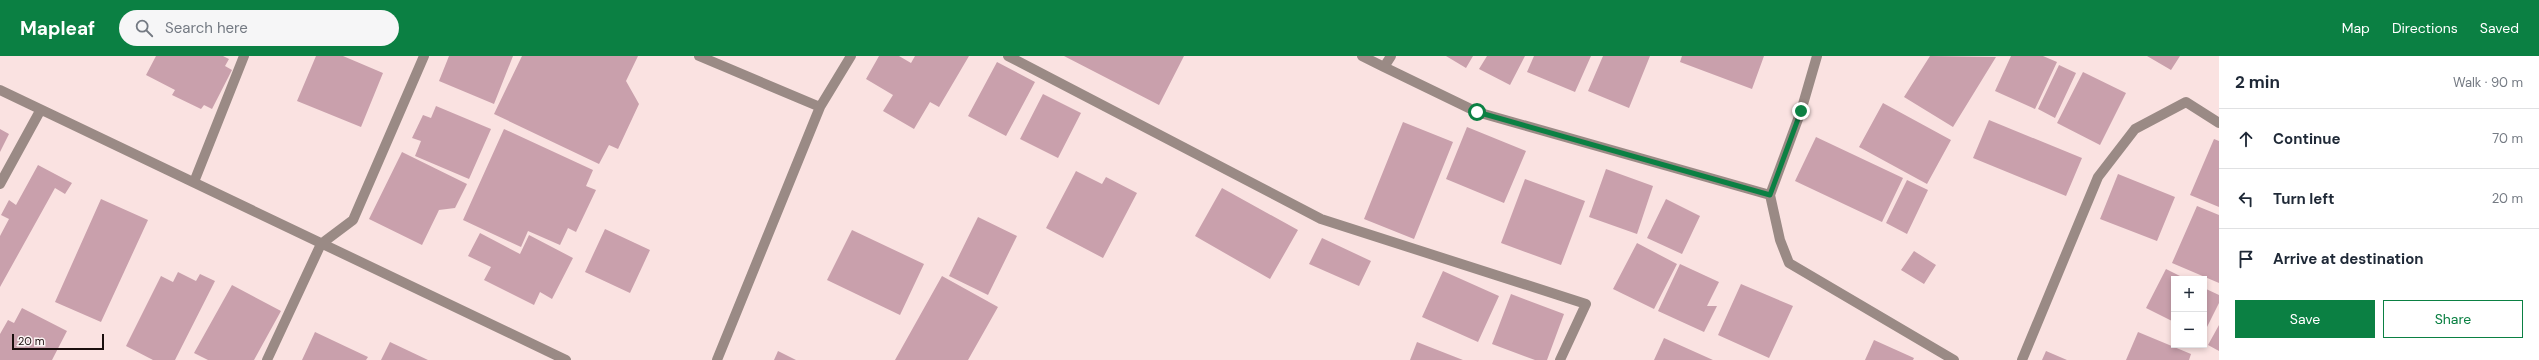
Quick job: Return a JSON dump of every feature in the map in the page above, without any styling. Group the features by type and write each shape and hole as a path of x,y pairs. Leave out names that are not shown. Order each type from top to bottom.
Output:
{"street":[{"path":"194,182 244,56"},
{"path":"267,360 321,244 353,220 424,56"},
{"path":"699,56 820,107"},
{"path":"716,360 820,107 851,56"},
{"path":"1008,56 1321,219 1586,304 1560,360"},
{"path":"1362,56 1477,112 1770,195"},
{"path":"1384,67 1391,56"},
{"path":"1817,56 1801,111 1770,195 1780,240 1789,263 1954,360"},
{"path":"0,90 40,111 194,182 566,360"},
{"path":"2022,360 2098,176 2135,129 2186,102 2219,122"},
{"path":"0,184 40,111"}],"building":[{"path":"156,56 223,56 229,59 225,66 232,70 212,109 204,105 201,109 172,95 175,90 146,75"},
{"path":"316,56 343,56 383,73 361,127 297,101"},
{"path":"449,56 513,56 494,104 439,81"},
{"path":"522,56 638,56 626,81 639,104 618,149 609,145 599,164 494,114"},
{"path":"879,56 899,56 911,63 915,56 969,56 939,107 930,102 914,129 883,111 893,95 866,79"},
{"path":"1064,56 1184,56 1159,105"},
{"path":"1446,56 1473,56 1466,68"},
{"path":"1487,56 1525,56 1510,85 1479,69"},
{"path":"1534,56 1591,56 1575,92 1527,72"},
{"path":"1603,56 1650,56 1629,108 1588,91"},
{"path":"1682,56 1764,56 1752,89 1680,62"},
{"path":"1930,56 1996,57 1953,127 1904,97"},
{"path":"2011,56 2043,56 2057,62 2035,109 1995,91"},
{"path":"2147,56 2180,56 2171,70"},
{"path":"997,62 1035,82 1006,136 968,116"},
{"path":"2059,65 2076,73 2055,118 2038,109"},
{"path":"2083,72 2126,93 2100,145 2057,123"},
{"path":"1043,94 1081,113 1058,158 1020,139"},
{"path":"1883,103 1951,140 1927,184 1859,147"},
{"path":"436,106 491,129 469,179 415,156 421,141 412,138 423,115 431,118"},
{"path":"1989,120 2082,158 2066,196 1973,158"},
{"path":"1403,122 1453,142 1414,239 1364,219"},
{"path":"1467,127 1526,151 1504,203 1446,179"},
{"path":"0,129 9,134 0,152"},
{"path":"504,129 593,170 586,186 596,190 576,232 568,228 560,245 528,231 521,247 463,220"},
{"path":"1816,137 1903,178 1882,222 1795,181"},
{"path":"2214,139 2219,141 2219,207 2190,195"},
{"path":"402,152 467,184 455,208 439,210 422,245 369,219"},
{"path":"38,165 72,183 65,194 55,188 0,287 0,236 9,219 1,215 9,200 16,205"},
{"path":"1606,169 1653,186 1637,234 1589,217"},
{"path":"1076,171 1102,184 1106,177 1137,193 1103,258 1046,228"},
{"path":"2118,174 2175,197 2157,241 2100,219"},
{"path":"1525,179 1585,201 1561,265 1501,243"},
{"path":"1907,180 1928,190 1907,234 1886,223"},
{"path":"1222,188 1298,230 1270,279 1195,236"},
{"path":"101,199 148,220 101,322 55,302"},
{"path":"1666,199 1700,216 1682,254 1647,238"},
{"path":"2197,206 2219,215 2219,283 2207,278 2207,276 2203,276 2172,263"},
{"path":"978,217 1017,236 988,295 949,276"},
{"path":"605,229 650,250 630,293 585,272"},
{"path":"852,230 924,264 900,315 827,280"},
{"path":"480,233 520,254 529,235 573,258 552,299 540,292 534,305 484,280 491,267 468,256"},
{"path":"1322,238 1371,261 1359,286 1309,264"},
{"path":"1637,243 1677,264 1654,309 1613,289"},
{"path":"1914,251 1936,265 1924,284 1901,270"},
{"path":"1680,264 1719,282 1707,306 1717,306 1704,332 1658,311"},
{"path":"2166,269 2180,276 2171,276 2171,320 2146,308"},
{"path":"1443,271 1499,296 1478,342 1422,317"},
{"path":"178,272 196,281 200,274 215,281 175,360 153,360 126,346 161,276 173,282"},
{"path":"942,276 998,307 968,360 895,360"},
{"path":"1741,284 1793,306 1769,358 1718,335"},
{"path":"232,285 281,311 254,360 208,360 194,353"},
{"path":"2207,289 2219,295 2219,303 2207,327"},
{"path":"1511,294 1564,314 1547,360 1535,360 1492,344"},
{"path":"22,308 67,331 52,360 0,360 0,334 8,320 14,323"},
{"path":"2219,325 2219,351 2208,345"},
{"path":"315,332 368,357 366,360 302,360"},
{"path":"2138,332 2171,346 2171,348 2177,348 2191,354 2189,360 2126,360"},
{"path":"1664,338 1713,360 1654,360"},
{"path":"1874,340 1914,358 1913,360 1865,360"},
{"path":"390,342 428,360 381,360"},
{"path":"1417,342 1463,360 1410,360"},
{"path":"778,351 796,360 774,360"},
{"path":"2046,351 2067,360 2042,360"}],"route":[{"path":"1477,112 1770,195 1801,111"}]}
